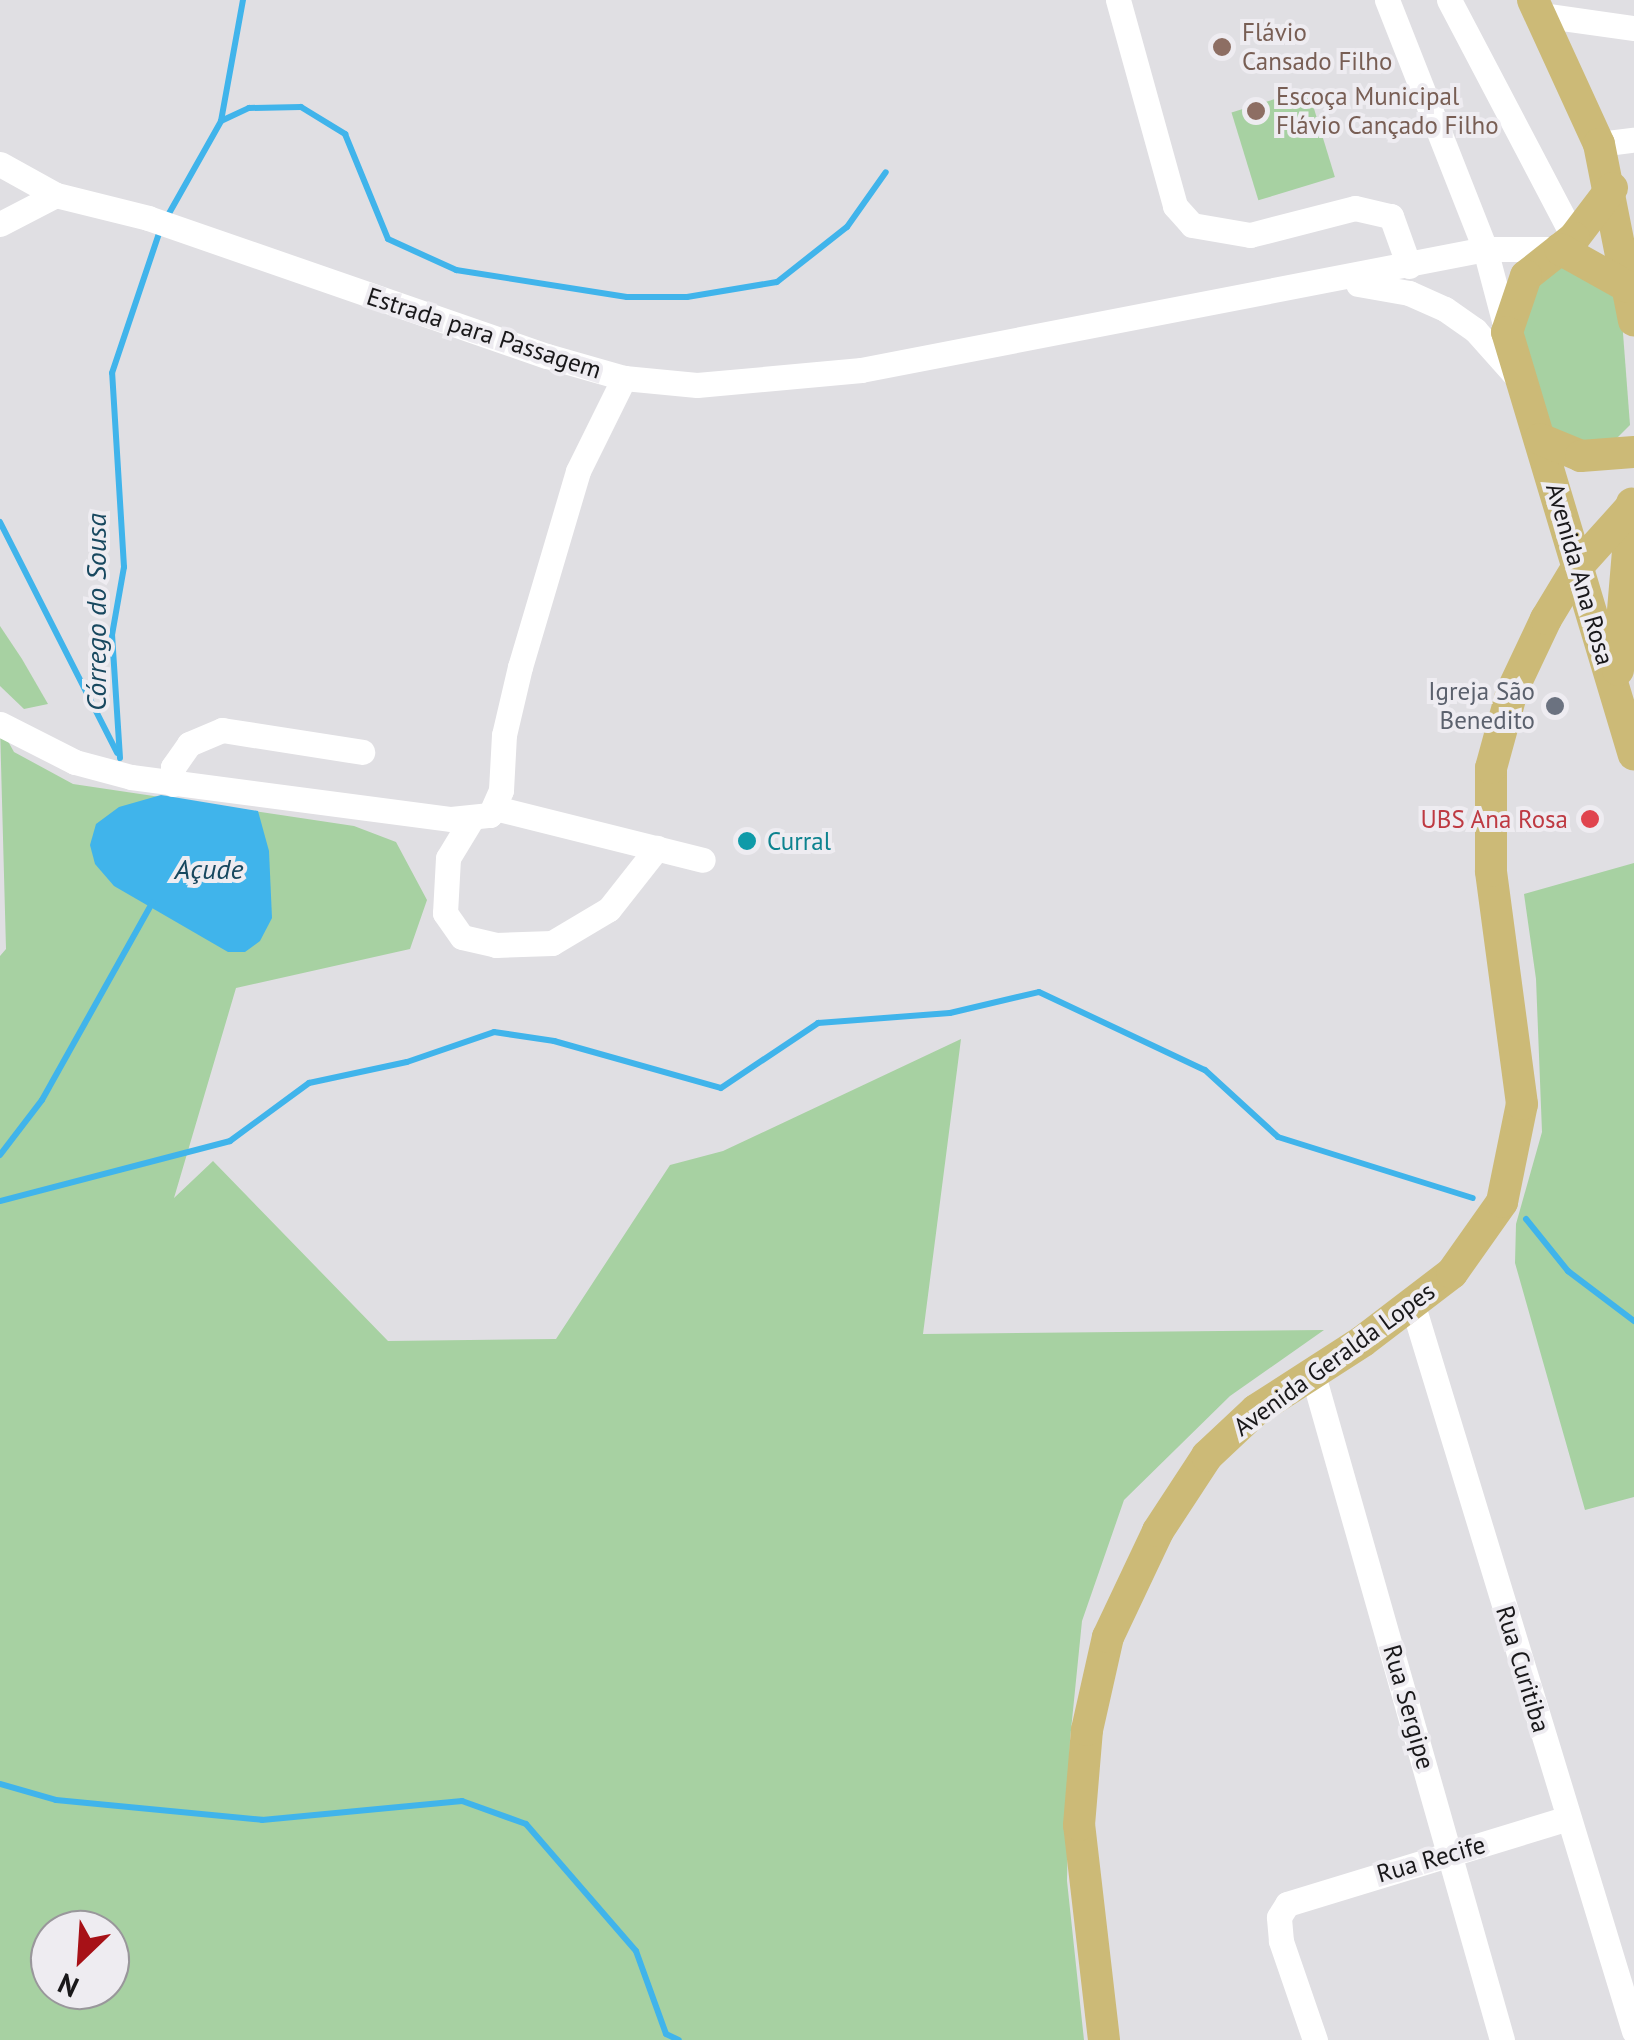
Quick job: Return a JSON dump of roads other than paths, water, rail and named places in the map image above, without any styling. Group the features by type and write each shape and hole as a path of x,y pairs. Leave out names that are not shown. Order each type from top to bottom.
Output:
{"main road":[{"path":"1537,7 1600,144 1612,188 1634,321"},
{"path":"1507,332 1526,276 1567,243 1612,188"},
{"path":"1567,243 1628,287"},
{"name":"Avenida Ana Rosa","path":"1507,332 1634,754"},
{"path":"1540,439 1582,456 1634,452"},
{"name":"Avenida Ana Rosa","path":"1620,709 1633,496"},
{"name":"Avenida Geralda Lopes","path":"1104,2040 1079,1825 1088,1730 1108,1636 1158,1531 1207,1456 1256,1410 1413,1306 1483,1236 1502,1202 1517,1151 1520,1057 1491,871 1491,768 1524,660 1578,566 1633,496"}],"street":[{"path":"1118,0 1176,206 1192,224 1250,235 1355,208 1391,216 1409,266"},
{"path":"1387,0 1485,249 1507,332"},
{"path":"1343,282 1485,249 1567,243 1449,0"},
{"path":"1537,7 1634,28"},
{"path":"1600,144 1634,140"},
{"name":"Estrada para Passagem","path":"0,164 56,194 148,218 624,378 765,383 1343,282"},
{"path":"0,224 56,194"},
{"path":"1343,282 1409,293 1446,309 1476,330 1522,383"},
{"path":"494,808 510,705 549,568 584,456 624,378"},
{"path":"0,724 75,762 173,784 471,820"},
{"path":"173,784 173,768 189,744 222,730 362,752"},
{"path":"658,848 609,909 552,943 496,945 462,937 445,914 448,858 471,820 494,808 658,848 703,860"},
{"name":"Rua Curitiba","path":"1413,1306 1634,2031"},
{"name":"Rua Sergipe","path":"1313,1375 1502,2040"},
{"name":"Rua Recife","path":"1316,2040 1280,1929 1283,1909 1294,1900 1568,1818"}],"water":[{"name":"Açude","path":"161,795 258,811 269,851 272,918 260,941 245,952 228,952 114,886 95,864 90,845 96,824 119,807"}],"waterway":[{"name":"Córrego do Sousa","path":"167,217 221,121 243,0"},
{"path":"221,121 249,108 301,107 345,134 388,239 456,270 627,297 687,297 777,282 847,227 886,172"},
{"name":"Córrego do Sousa","path":"120,758 112,635 124,567 112,373 159,233"},
{"path":"0,522 117,753"},
{"name":"Córrego do Sousa","path":"0,1155 42,1100 152,903"},
{"path":"0,1201 230,1141 309,1083 407,1062 494,1032 554,1041 721,1088 818,1023 950,1013 1039,992 1205,1070 1278,1137 1473,1198"},
{"path":"1526,1219 1568,1271 1634,1321"},
{"path":"0,1784 56,1800 262,1820 462,1801 526,1824 636,1951 666,2034 679,2040"}],"place":[{"name":"Flávio Cansado Filho","path":"1222,47"},
{"name":"Escoça Municipal Flávio Cançado Filho","path":"1256,111"},
{"name":"Igreja São Benedito","path":"1555,706"},
{"name":"UBS Ana Rosa","path":"1590,819"},
{"name":"Curral","path":"747,841"}]}
